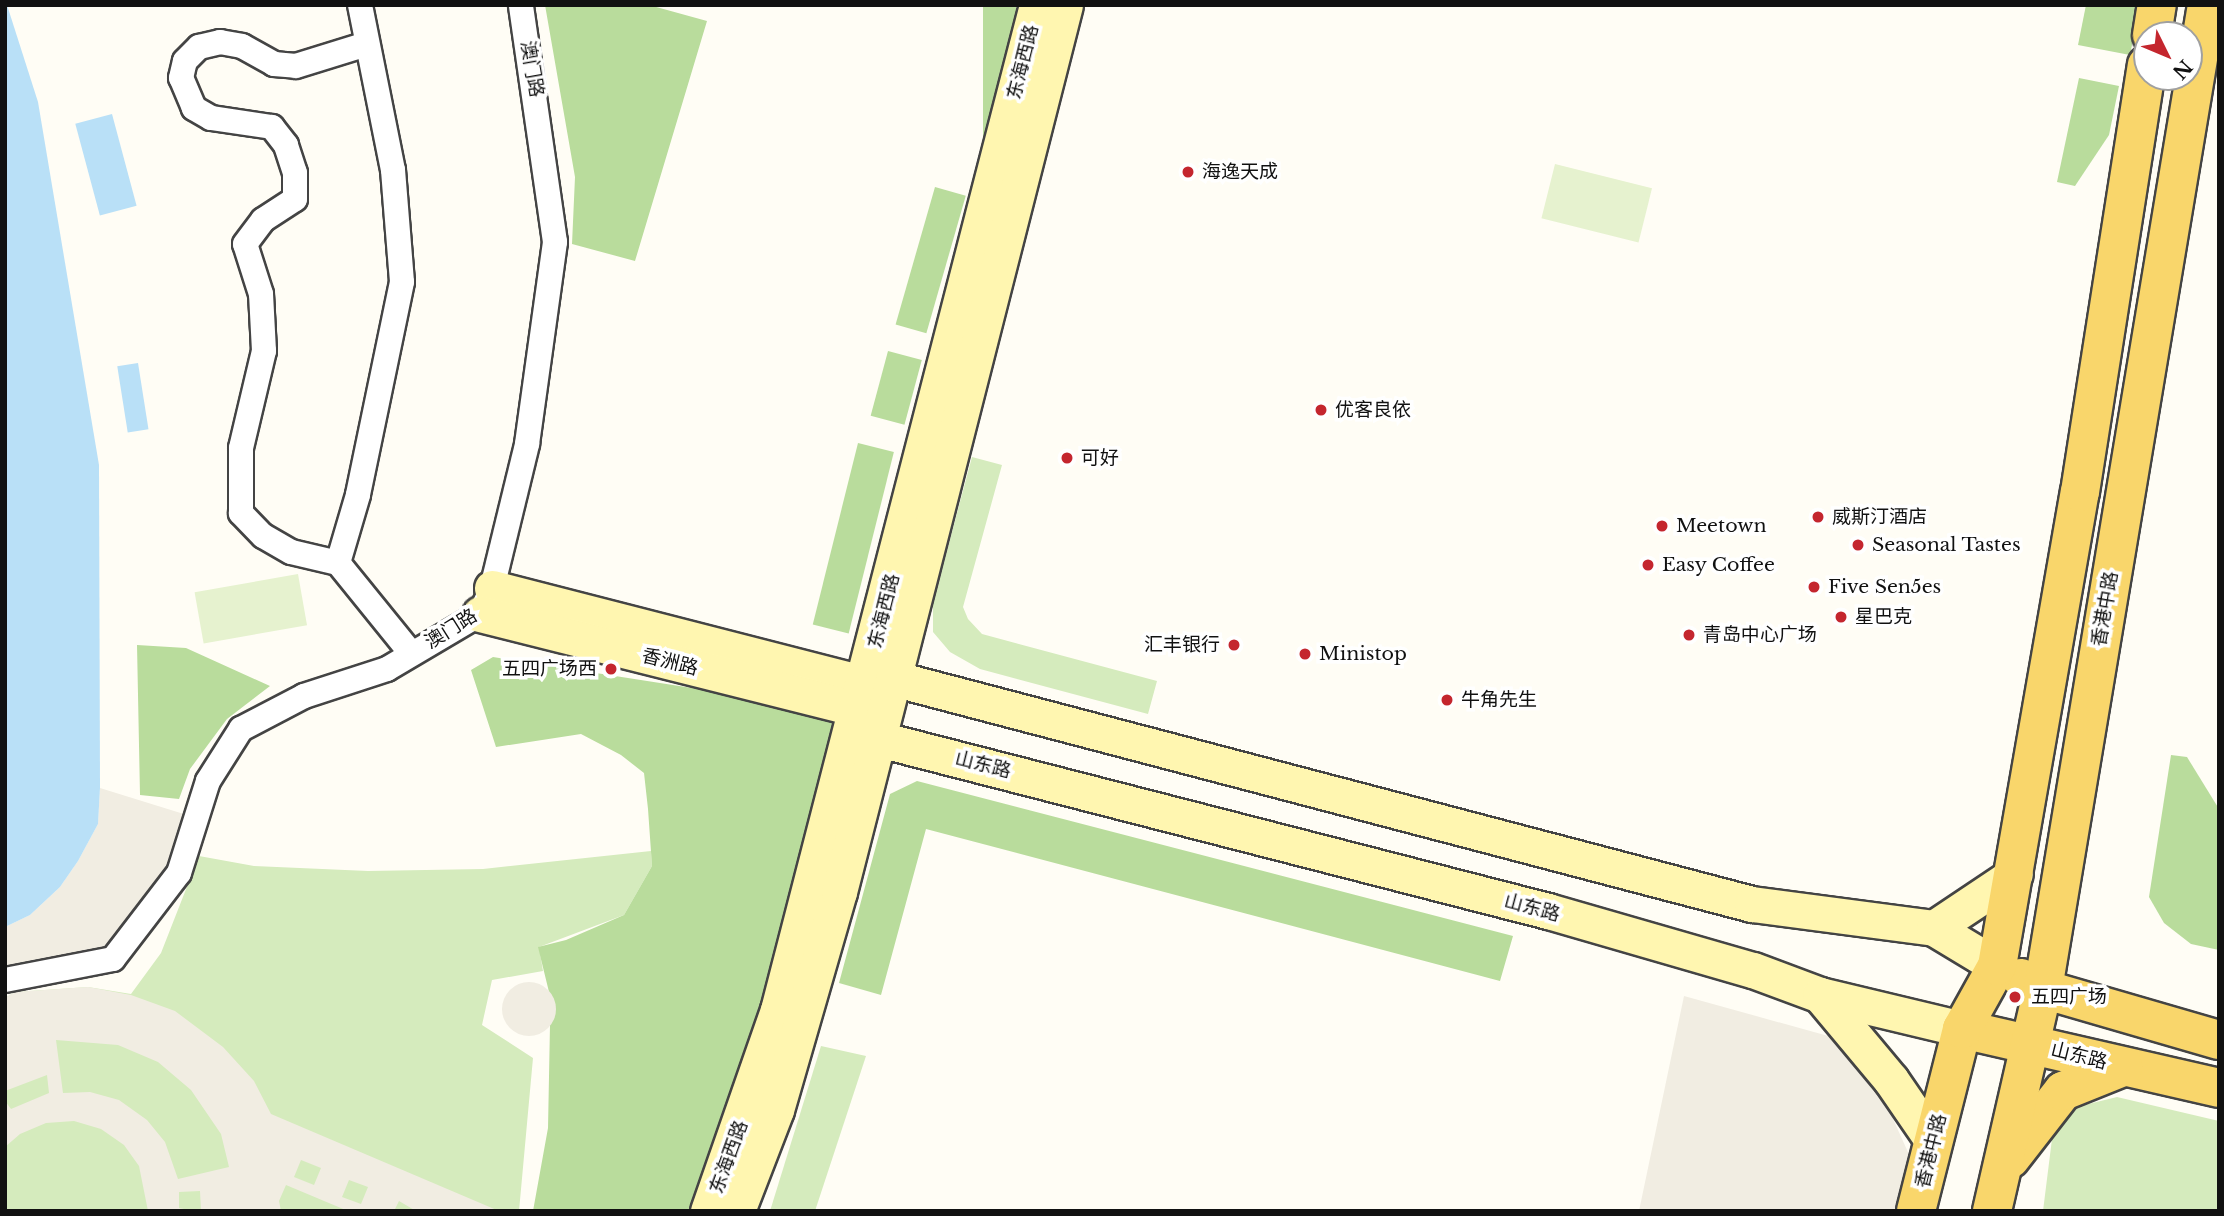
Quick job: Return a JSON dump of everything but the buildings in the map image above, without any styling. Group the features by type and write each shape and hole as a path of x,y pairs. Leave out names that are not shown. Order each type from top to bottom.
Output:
{"main road":[{"name":"东海西路","path":"737,1211 805,1017 879,739 874,690 1037,5"},
{"name":"东海西路","path":"708,1211 778,1010 874,690 1065,5"},
{"name":"香港中路","path":"1992,1211 2043,989 2208,70 2207,5"},
{"name":"香港中路","path":"1916,1211 1962,1029 1997,966 2015,874 2143,91"},
{"name":"香洲路","path":"486,601 874,690"},
{"path":"879,739 874,690 1752,904 1934,928 1997,966 2043,989 2219,1040"},
{"name":"山东路","path":"879,739 1548,911 1753,970 1820,995 2219,1088"},
{"path":"1934,928 2015,874"},
{"path":"1820,995 1891,1080 1933,1141"},
{"path":"2004,1166 2063,1091 2123,1067"}],"street":[{"path":"338,564 358,495 401,282 393,170 360,5"},
{"name":"澳门路","path":"5,980 113,959 179,873 208,781 242,729 304,696 387,669 486,601 527,444 555,242 521,5"},
{"path":"367,44 296,66 274,64 242,46 220,42 199,47 185,61 181,78 194,108 211,118 272,127 286,145 295,173 295,199 263,220 246,244 261,294 264,351 241,448 241,513 263,536 291,552 338,564 411,653"}],"green space":[{"path":"545,5 649,5 707,21 635,261 572,244 575,177"},
{"path":"983,5 1016,5 1016,155 983,155"},
{"path":"2086,5 2140,5 2137,21 2133,21 2130,55 2078,45"},
{"path":"2079,78 2119,86 2109,135 2075,186 2057,182"},
{"path":"1555,164 1652,188 1638,243 1541,218"},
{"path":"935,187 966,196 926,333 896,324"},
{"path":"888,351 922,360 904,425 871,416"},
{"path":"858,443 894,452 849,633 813,624"},
{"path":"972,457 1002,465 963,607 968,619 982,634 1157,681 1148,714 980,669 950,652 933,632 933,603"},
{"path":"298,574 307,625 204,643 195,592"},
{"path":"137,645 186,648 270,686 227,719 190,769 179,799 140,795"},
{"path":"493,657 692,688 843,721 770,1011 696,1211 533,1211 548,1128 550,1025 549,992 538,947 566,940 624,915 652,866 648,809 644,773 621,755 581,734 496,747 471,670"},
{"path":"2171,755 2187,757 2219,809 2219,950 2191,944 2164,923 2149,897"},
{"path":"917,781 1513,936 1500,981 926,829 881,995 839,983 890,794"},
{"path":"651,851 652,866 624,915 539,947 543,971 492,980 482,1025 533,1058 519,1211 5,1211 5,998 15,992 88,987 131,994 161,953 199,856 254,866 368,871 483,869"},
{"path":"821,1046 866,1056 815,1211 770,1211"},
{"path":"2117,1097 2219,1121 2219,1211 2043,1211 2053,1131 2076,1107"}],"shaded area":[{"path":"100,788 187,815 164,877 104,953 5,974 5,927 30,915 60,887 78,861 98,824"},
{"path":"529,982 548,990 556,1009 548,1028 529,1036 510,1028 502,1009 510,990"},
{"path":"88,987 131,995 175,1011 223,1047 254,1081 271,1114 499,1211 416,1211 399,1201 394,1211 348,1211 286,1185 279,1201 281,1211 201,1211 200,1191 179,1192 179,1208 194,1211 148,1211 139,1166 124,1145 101,1129 74,1121 46,1123 20,1134 5,1147 5,1101 11,1109 49,1093 47,1075 5,1091 5,998 15,992","holes":["56,1040 118,1045 158,1062 191,1090 221,1134 229,1167 178,1179 165,1142 147,1120 119,1100 90,1092 63,1093","301,1160 321,1168 314,1185 294,1177","349,1180 368,1187 361,1204 342,1197"]},
{"path":"1684,996 1839,1039 1880,1090 1916,1170 1904,1211 1639,1211"}],"water":[{"path":"7,5 38,102 99,465 100,788 98,824 78,861 60,887 30,915 5,927"},
{"path":"112,114 137,206 100,216 75,124"},
{"path":"138,363 148,429 128,432 117,366"}],"place":[{"name":"海逸天成","path":"1188,172"},
{"name":"优客良依","path":"1321,410"},
{"name":"可好","path":"1067,458"},
{"name":"威斯汀酒店","path":"1818,517"},
{"name":"Meetown","path":"1662,526"},
{"name":"Seasonal Tastes","path":"1858,545"},
{"name":"Easy Coffee","path":"1648,565"},
{"name":"Five Sen5es","path":"1814,587"},
{"name":"星巴克","path":"1841,617"},
{"name":"青岛中心广场","path":"1689,635"},
{"name":"汇丰银行","path":"1234,645"},
{"name":"Ministop","path":"1305,654"},
{"name":"五四广场西","path":"611,669"},
{"name":"牛角先生","path":"1447,700"},
{"name":"五四广场","path":"2015,997"}]}
